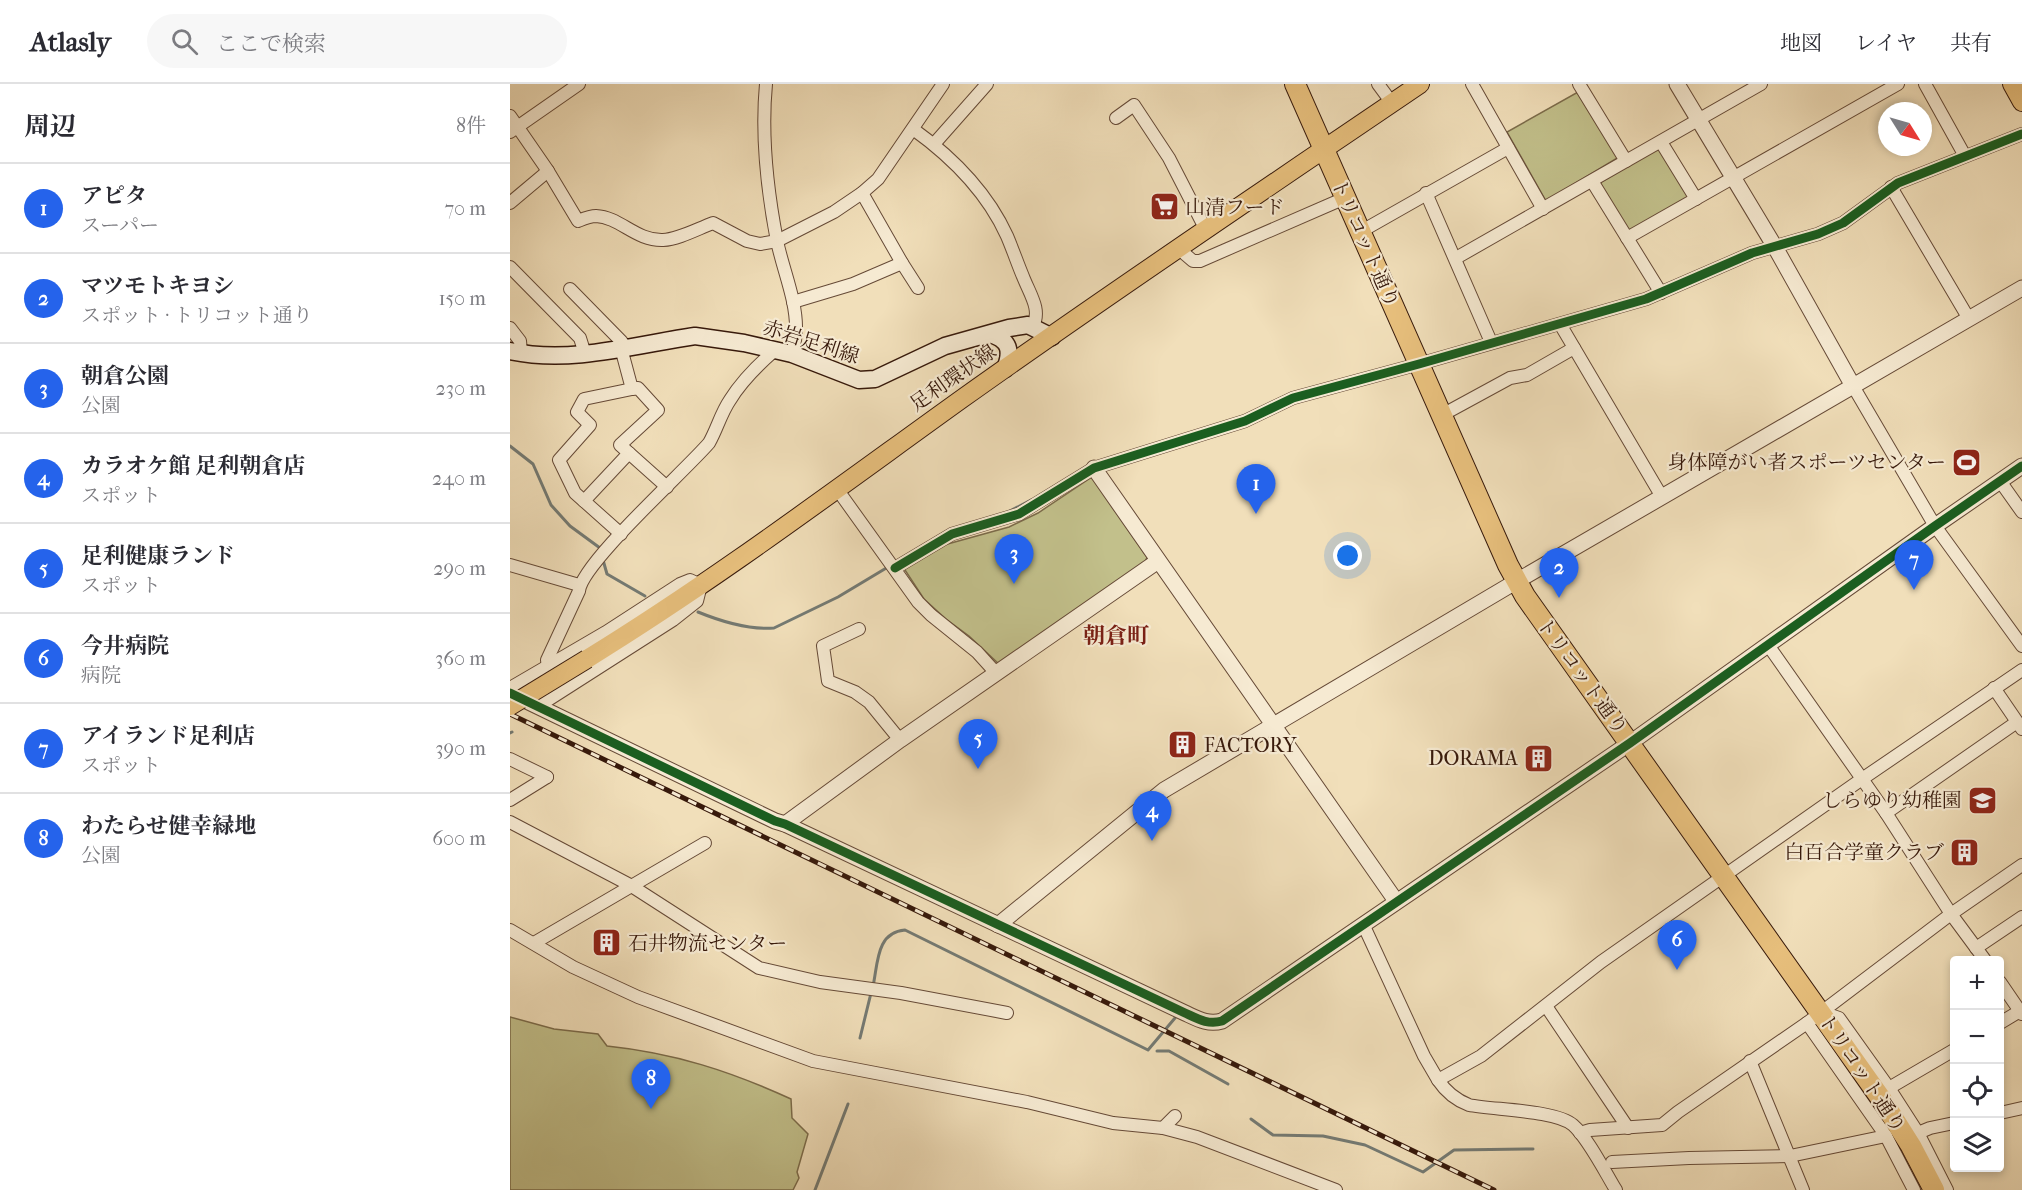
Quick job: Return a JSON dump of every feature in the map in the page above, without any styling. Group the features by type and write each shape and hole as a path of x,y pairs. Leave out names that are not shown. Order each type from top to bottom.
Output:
{"highway":[{"name":"トリコット通り","path":"1295,84 1442,416 1525,596 1725,876 1815,1018 1897,1123 1932,1189"}],"main road":[{"name":"足利環状線","path":"510,706 701,585 1005,369 1420,84"},
{"path":"2012,84 2022,102"},
{"name":"赤岩足利線","path":"515,352 550,355 585,354 695,336 744,343 792,354 851,378 867,380 945,346 1020,326 1033,326"},
{"path":"1033,326 1052,337"},
{"path":"990,334 1003,340 1009,349 1009,359 1005,369"}],"street":[{"path":"579,84 512,125 548,171 578,221 595,216 608,218 642,237 661,240 712,224 747,241 760,244 777,241 834,212 862,193 878,179 943,84"},
{"path":"766,84 765,159 777,241 793,302 796,331 792,354"},
{"path":"933,144 987,84"},
{"path":"1378,84 1392,103"},
{"path":"1472,84 1543,209"},
{"path":"1579,84 1626,161"},
{"path":"1677,84 1775,247 1935,526 2022,646"},
{"path":"1456,258 1761,84"},
{"path":"1628,238 1898,84"},
{"path":"1925,84 1965,156"},
{"path":"1116,118 1134,105 1169,158 1206,230"},
{"path":"913,129 933,144 970,179 995,214 1006,235 1037,313 1033,326"},
{"path":"895,568 952,534 1019,514 1094,468 1245,420 1293,398 1646,300 1727,263 1818,234 1843,223 1891,187 2022,134"},
{"path":"1661,141 1696,199"},
{"path":"1360,232 1508,148"},
{"path":"510,203 548,171"},
{"path":"1592,181 1661,293"},
{"path":"1891,187 1969,319"},
{"path":"862,193 918,288"},
{"path":"1426,193 1491,342"},
{"path":"1179,249 1193,261 1200,261 1345,198"},
{"path":"793,302 853,284 902,263"},
{"path":"510,267 579,338 585,354"},
{"path":"998,925 1164,790 1662,496 2022,288"},
{"path":"570,289 622,342 621,348 632,389"},
{"path":"1560,324 1662,496"},
{"path":"510,328 520,341 515,352"},
{"path":"1442,416 1510,378 1527,375 1574,348"},
{"path":"548,667 547,660 579,591 579,585 602,554 709,443 729,400 775,350"},
{"path":"621,534 575,493 559,460 590,425 577,412 584,399 638,388 658,410 620,445 667,487"},
{"path":"584,501 629,453"},
{"path":"537,707 679,616 697,601 701,585 690,580 680,584 510,690 537,707 998,925 1209,1023 1222,1021 1630,743 2022,466"},
{"path":"1094,468 1396,901"},
{"path":"2000,481 2022,512"},
{"path":"837,489 910,592 931,615 977,652 996,674"},
{"path":"785,824 900,740 1158,561"},
{"path":"510,565 579,585"},
{"path":"859,629 822,646 828,681 855,692 869,702 900,740"},
{"path":"1768,645 1886,813 1951,914 1981,956"},
{"path":"1437,1080 1480,1056 1601,962 2022,670"},
{"path":"1886,813 2020,726 1994,688"},
{"path":"510,759 547,777 510,800"},
{"path":"510,822 630,885 759,968 820,982 901,993 1007,1013"},
{"path":"534,943 705,843"},
{"path":"1580,1133 1590,1130 1662,1125 1750,1061 1815,1018 1951,914 2022,865"},
{"path":"1976,948 2022,917"},
{"path":"1363,924 1424,1056 1446,1091 1469,1105 1559,1118 1573,1125 1616,1190"},
{"path":"510,930 573,967 638,997 813,1061 1027,1102 1113,1123 1163,1128 1197,1137 1336,1190"},
{"path":"2004,988 2021,1013 2004,1021"},
{"path":"1546,1006 1628,1128"},
{"path":"1815,1018 1839,1018 1889,1088 1918,1133 1932,1189"},
{"path":"1815,1018 1886,1136 1932,1189"},
{"path":"1889,1088 1950,1052"},
{"path":"1750,1061 1803,1190"},
{"path":"2004,1112 2022,1108"},
{"path":"1163,1128 1175,1116"},
{"path":"1918,1133 1950,1124"},
{"path":"1612,1161 1790,1156 1886,1136"}],"shaded area":[{"path":"1578,92 1619,157 1546,201 1507,132"},
{"path":"1660,147 1690,197 1633,231 1627,229 1600,186 1601,182"},
{"path":"1092,477 1147,557 1145,563 1000,665 924,599 905,567 944,545 1009,527 1038,513"},
{"path":"510,1017 554,1029 598,1034 607,1046 679,1058 746,1080 791,1099 792,1118 808,1134 797,1172 799,1178 793,1190 510,1190"}],"waterway":[{"path":"510,446 533,464 551,505 570,526 601,551"},
{"path":"1008,512 1031,500"},
{"path":"603,560 607,574 645,596"},
{"path":"698,612 735,624 755,628 774,628 838,597 888,567"},
{"path":"873,986 883,943 888,936 905,930 1148,1050 1175,1018"},
{"path":"860,1038 871,993"},
{"path":"1157,1051 1169,1051 1228,1084"},
{"path":"815,1190 848,1104"},
{"path":"1251,1119 1273,1135 1323,1136 1365,1145 1423,1172 1454,1150 1533,1149"}],"railway":[{"path":"510,714 1494,1190"}],"cycle path":[{"path":"895,568 952,534 1019,514 1094,468 1245,421 1293,398 1646,299 1752,253 1818,234 1843,223 1898,183 2022,134"},
{"path":"510,693 775,821 1190,1015 1203,1021 1217,1022 1222,1021 1630,743 2022,466"}],"place":[{"name":"山清フード","path":"1164,207"},
{"name":"身体障がい者スポーツセンター","path":"1967,462"},
{"name":"アピタ","path":"1256,514"},
{"name":"朝倉公園","path":"1014,584"},
{"name":"アイランド足利店","path":"1914,590"},
{"name":"マツモトキヨシ","path":"1559,598"},
{"name":"FACTORY","path":"1183,745"},
{"name":"DORAMA","path":"1539,758"},
{"name":"足利健康ランド","path":"978,769"},
{"name":"しらゆり幼稚園","path":"1983,800"},
{"name":"カラオケ館 足利朝倉店","path":"1152,841"},
{"name":"白百合学童クラブ","path":"1965,852"},
{"name":"石井物流センター","path":"607,943"},
{"name":"今井病院","path":"1677,970"},
{"name":"わたらせ健幸緑地","path":"651,1109"}],"district":[{"name":"朝倉町","path":"1116,636"}]}
